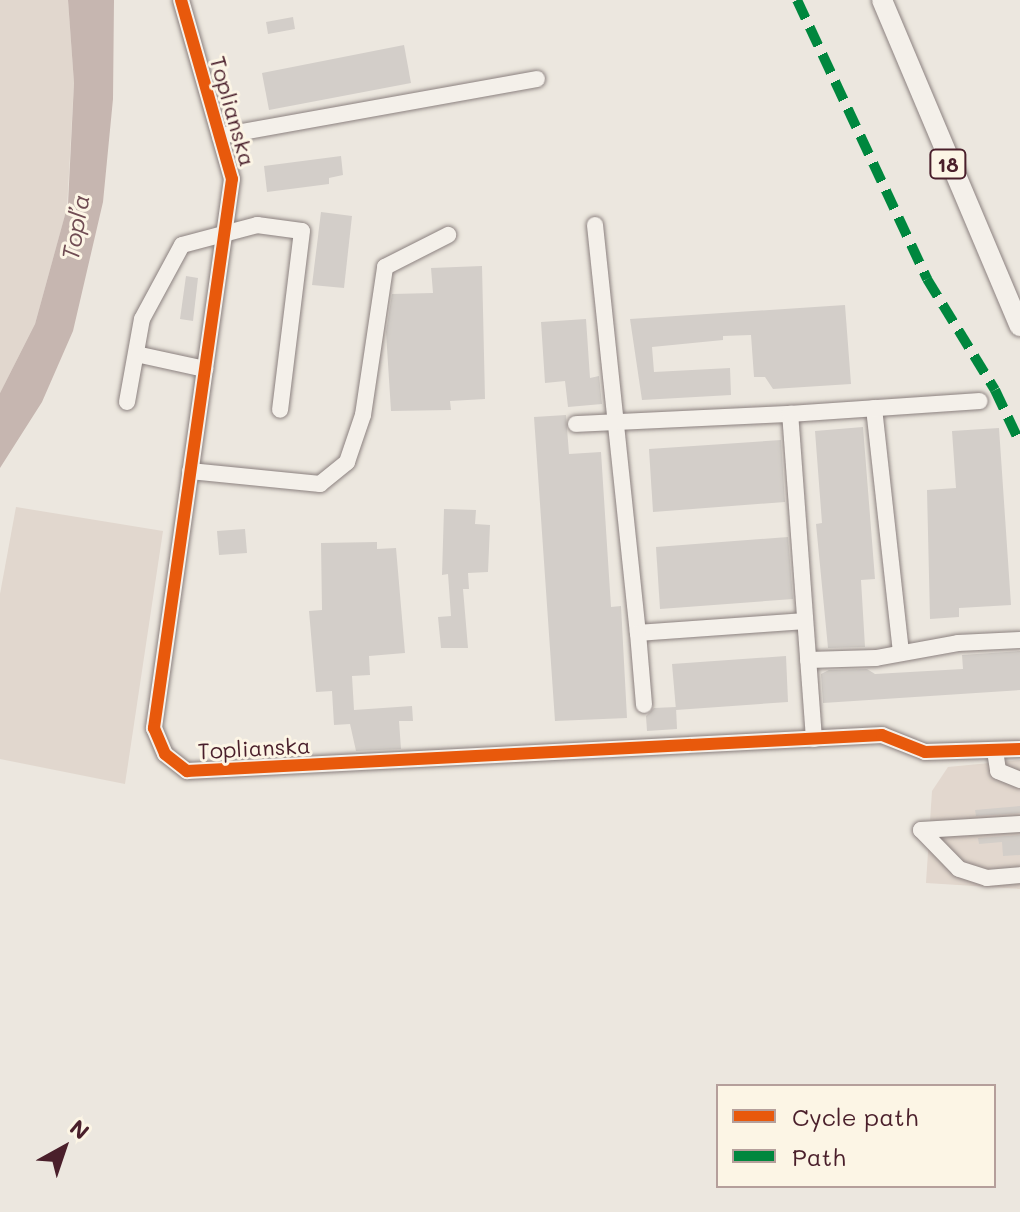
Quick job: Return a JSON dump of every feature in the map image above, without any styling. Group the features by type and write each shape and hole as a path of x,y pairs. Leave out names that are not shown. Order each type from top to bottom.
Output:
{"main road":[{"name":"18","path":"882,0 899,49 1020,326"}],"street":[{"name":"Toplianska","path":"181,0 232,179 154,728 165,754 187,771 882,735 925,752 1020,749"},
{"path":"220,136 537,79"},
{"path":"127,402 142,319 182,245 257,225 302,231 280,410"},
{"path":"595,225 644,705"},
{"path":"190,471 320,484 347,462 363,415 385,267 448,235"},
{"path":"136,354 205,369"},
{"path":"576,424 980,401"},
{"path":"874,408 901,653"},
{"path":"790,414 814,739"},
{"path":"638,633 805,621"},
{"path":"808,660 1020,640"},
{"path":"995,751 998,771 1020,780"},
{"path":"1020,824 921,830 959,869 987,878 1020,875"}],"shaded area":[{"path":"0,0 68,0 74,83 67,208 35,324 0,393"},
{"path":"16,507 163,531 125,784 0,759 0,594"},
{"path":"1020,760 1020,889 926,883 932,791 948,767"}],"water":[{"name":"Topľa","path":"68,0 114,0 113,99 103,202 73,331 42,402 0,468 0,393 35,324 68,204 74,83"}],"building":[{"path":"293,17 295,29 268,34 266,22"},
{"path":"404,45 411,83 269,110 262,73"},
{"path":"341,156 343,175 329,178 329,184 267,192 264,166"},
{"path":"321,212 352,216 344,288 312,285"},
{"path":"482,266 485,399 450,401 451,410 391,411 386,332 392,294 433,293 431,268"},
{"path":"186,276 198,278 193,321 180,319"},
{"path":"845,305 851,384 773,389 765,377 754,377 751,335 723,336 723,340 652,347 654,372 730,368 731,395 642,400 630,319"},
{"path":"586,319 590,378 599,376 602,404 568,407 565,381 545,383 541,322"},
{"path":"566,415 569,454 601,452 611,607 621,606 627,718 555,721 534,417"},
{"path":"863,427 875,579 861,580 865,647 828,648 816,524 822,523 815,431"},
{"path":"999,428 1011,605 959,608 959,617 930,619 927,490 956,488 952,431"},
{"path":"781,440 785,502 653,512 649,449"},
{"path":"444,509 476,510 475,524 490,525 488,572 468,573 469,589 463,589 468,648 441,648 438,617 451,616 448,574 442,575"},
{"path":"245,529 247,553 219,555 217,531"},
{"path":"788,537 793,599 660,609 656,547"},
{"path":"377,542 377,549 396,548 405,653 369,656 370,675 352,676 354,710 412,706 413,721 399,721 401,749 356,751 350,724 334,725 332,691 316,692 309,611 322,610 321,543"},
{"path":"1020,651 1020,690 823,703 821,674 829,670 867,669 875,674 963,669 962,655"},
{"path":"786,656 788,702 676,710 672,664"},
{"path":"676,707 677,729 647,731 646,716 654,708"},
{"path":"1020,806 1020,813 976,816 975,810"},
{"path":"1020,835 1020,855 1003,856 1002,842 979,844 978,838"}],"marked path":[{"path":"797,0 927,279 995,390 1020,443"}],"cycle path":[{"path":"181,0 232,179 154,728 165,754 187,771 882,735 925,752 1020,749"}]}
